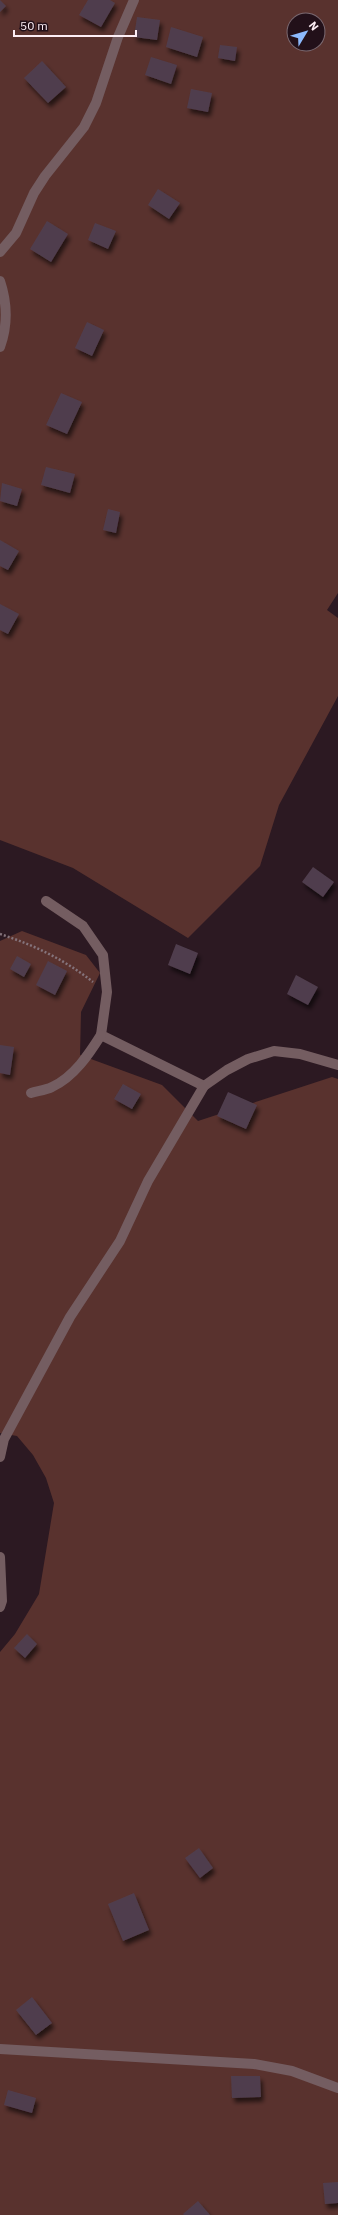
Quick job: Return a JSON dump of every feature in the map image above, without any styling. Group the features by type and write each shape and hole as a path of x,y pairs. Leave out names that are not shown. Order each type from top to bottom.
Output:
{"street":[{"path":"0,252 16,233 34,193 45,176 84,127 96,102 118,37 134,0"},
{"path":"0,281 6,299 4,337 0,347"},
{"path":"31,1093 52,1087 70,1074 86,1058 101,1035 107,992 103,955 83,926 46,901"},
{"path":"101,1035 204,1086"},
{"path":"0,1457 4,1439 66,1324 120,1241 148,1181 204,1086 227,1070 248,1059 274,1051 300,1054 338,1065"},
{"path":"0,1557 2,1601 0,1607"},
{"path":"0,2049 254,2064 292,2071 338,2088"}],"path":[{"path":"0,934 23,942 72,966 107,992"}],"shaded area":[{"path":"0,0 338,0 338,593 327,610 338,618 338,696 279,805 260,866 188,938 73,868 0,840"},
{"path":"22,931 86,955 100,973 81,1012 80,1055 162,1085 198,1121 332,1077 338,1079 338,2215 0,2215 0,1652 15,1634 39,1594 54,1503 46,1478 33,1455 17,1436 0,1433 0,941"}],"building":[{"path":"0,0 6,6 0,12"},
{"path":"88,0 110,0 115,3 101,27 79,15"},
{"path":"137,17 160,20 157,40 134,37"},
{"path":"171,27 203,37 197,57 166,47"},
{"path":"220,45 237,47 235,61 218,58"},
{"path":"151,57 177,65 171,84 145,75"},
{"path":"42,61 66,87 48,103 24,78"},
{"path":"191,89 212,93 208,112 187,108"},
{"path":"158,189 180,203 169,219 148,205"},
{"path":"47,221 68,234 51,262 30,249"},
{"path":"95,223 116,231 108,249 88,240"},
{"path":"87,322 104,330 92,356 75,348"},
{"path":"61,393 82,402 67,434 46,425"},
{"path":"46,467 75,474 70,493 41,485"},
{"path":"2,483 22,489 17,506 0,501"},
{"path":"108,509 120,512 116,533 103,530"},
{"path":"0,540 19,551 8,570 0,566"},
{"path":"0,604 19,614 8,634 0,630"},
{"path":"313,867 334,882 323,897 302,882"},
{"path":"176,944 198,953 190,974 168,965"},
{"path":"17,956 31,964 24,977 10,969"},
{"path":"48,961 67,971 55,995 36,985"},
{"path":"296,975 318,987 308,1005 287,994"},
{"path":"0,1045 14,1047 10,1075 0,1073"},
{"path":"123,1084 141,1094 132,1109 114,1099"},
{"path":"228,1092 257,1105 246,1129 217,1116"},
{"path":"27,1634 37,1644 25,1658 14,1648"},
{"path":"199,1848 213,1868 200,1878 185,1858"},
{"path":"134,1893 149,1930 123,1941 108,1904"},
{"path":"32,1997 52,2023 36,2035 16,2010"},
{"path":"231,2076 260,2076 261,2097 232,2098"},
{"path":"8,2090 36,2098 32,2113 4,2105"},
{"path":"338,2182 338,2203 325,2204 323,2183"},
{"path":"198,2201 210,2215 183,2214"}]}
